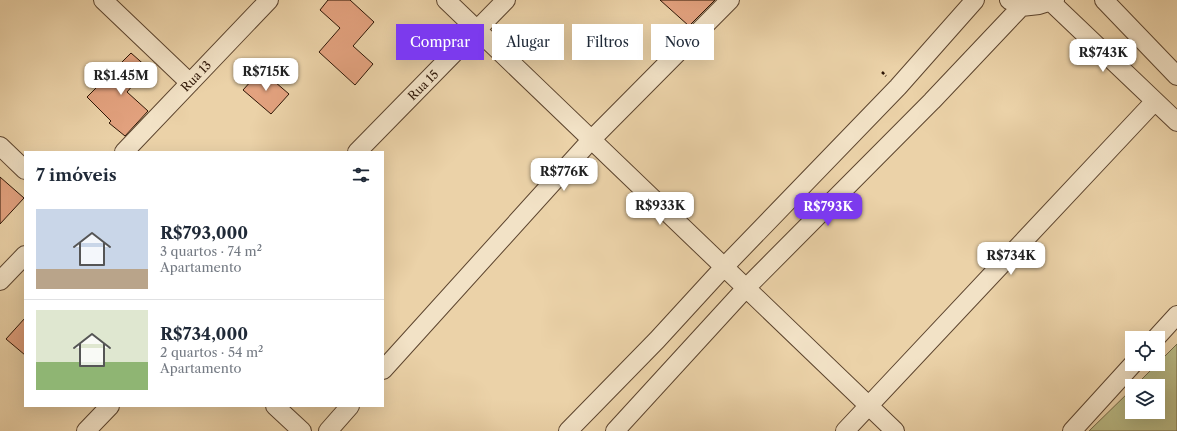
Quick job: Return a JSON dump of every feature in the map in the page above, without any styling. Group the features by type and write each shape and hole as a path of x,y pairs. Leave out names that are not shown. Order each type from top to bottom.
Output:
{"street":[{"path":"103,0 190,83"},
{"name":"Rua 13","path":"125,151 269,0"},
{"path":"446,0 471,24"},
{"name":"Rua 15","path":"483,24 506,0"},
{"path":"384,369 591,140 730,0"},
{"path":"568,431 657,340 724,267 898,87 975,0"},
{"path":"1104,0 1177,76"},
{"path":"616,431 746,288 932,101 1015,3 1053,1 1177,122"},
{"path":"484,37 895,431"},
{"name":"Rua 15","path":"358,151 447,60"},
{"path":"845,431 1155,101"},
{"path":"0,146 24,169"},
{"path":"0,282 24,256"},
{"path":"1162,331 1177,315"},
{"path":"1072,431 1127,371"},
{"path":"86,431 109,407"},
{"path":"275,407 302,431"},
{"path":"328,431 349,407"}],"green space":[{"path":"1177,344 1177,431 1089,431 1125,396 1125,419 1165,419 1165,379 1142,379 1150,371 1165,371 1165,356"}],"building":[{"path":"328,0 350,0 374,22 353,46 373,64 355,85 319,52 340,28 320,10"},
{"path":"660,0 715,0 691,24 687,24"},
{"path":"131,53 148,68 127,92 148,111 125,136 109,123 111,121 87,97"},
{"path":"261,70 289,94 271,114 243,90"},
{"path":"0,177 24,198 0,224"},
{"path":"24,319 24,354 6,339"}]}
